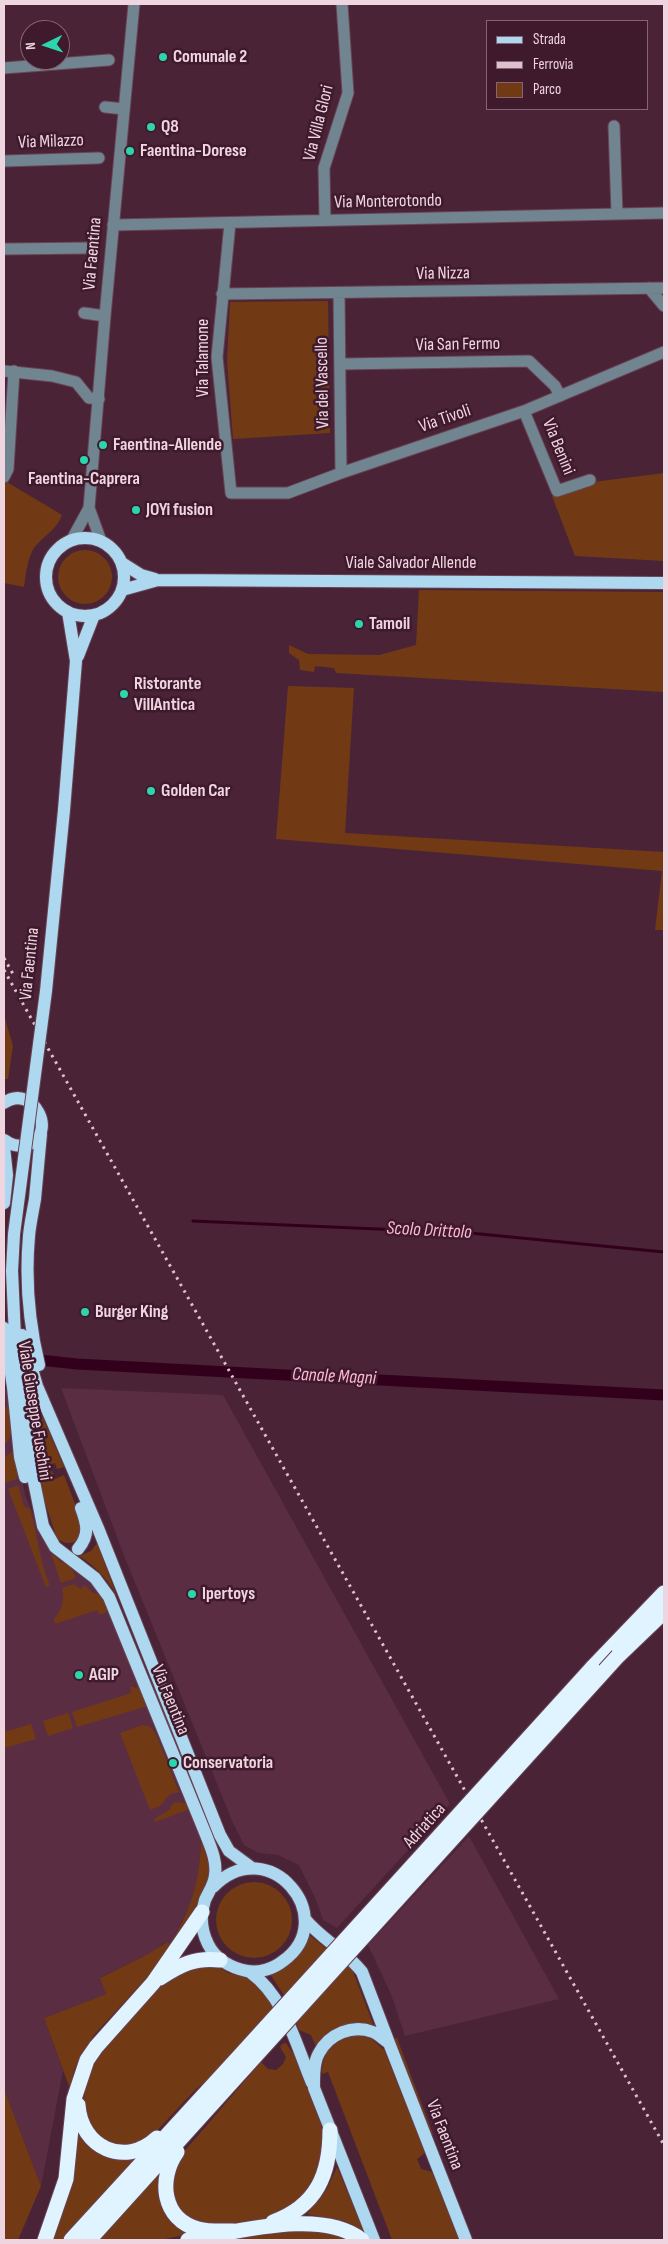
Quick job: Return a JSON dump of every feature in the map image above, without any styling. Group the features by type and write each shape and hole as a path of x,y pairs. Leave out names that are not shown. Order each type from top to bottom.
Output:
{"highway":[{"name":"Adriatica","path":"217,2091 592,1668 664,1593"},
{"name":"Adriatica","path":"248,2056 618,1656 664,1612"},
{"path":"44,2240 66,2179 74,2100 87,2060 96,2047 152,1983 202,1912"},
{"path":"152,1983 186,1962 198,1959 220,1960"},
{"path":"78,2084 79,2110 87,2134 99,2146 114,2152 142,2149 151,2143 198,2095 217,2091"},
{"path":"217,2091 203,2122 172,2160 166,2178 166,2195 176,2216 189,2226 206,2231 234,2231"},
{"path":"71,2240 217,2091"},
{"path":"89,2240 217,2091"},
{"path":"259,2227 288,2216 312,2196 322,2182 327,2169 330,2130"},
{"path":"188,2240 259,2227 311,2224 347,2230 362,2240"}],"main road":[{"path":"81,538 101,541 117,554 122,564 124,577 122,590 116,601 106,610 94,615 81,616 68,612 58,605 51,594 47,582 47,569 56,552 71,541 81,538"},
{"name":"Viale Salvador Allende","path":"122,564 141,575 158,580"},
{"name":"Viale Salvador Allende","path":"122,590 158,580 664,583"},
{"name":"Via Faentina","path":"16,1375 12,1271 14,1234 46,991 64,810 76,661 68,612"},
{"name":"Via Faentina","path":"76,661 94,615"},
{"name":"Viale Giuseppe Fuschini","path":"5,1101 14,1099 29,1100 41,1116 41,1134 28,1260 28,1298 16,1336"},
{"path":"4,1140 9,1144 23,1146 30,1144 41,1134"},
{"path":"4,1146 7,1175 4,1203"},
{"name":"Via Faentina","path":"16,1336 40,1386 220,1835 229,1851 252,1868"},
{"name":"Viale Giuseppe Fuschini","path":"16,1375 20,1457 30,1498 43,1526"},
{"path":"78,1549 86,1537 87,1526 78,1499 81,1487"},
{"name":"Via Faentina","path":"43,1526 56,1547 95,1578 116,1611 212,1852 215,1874 213,1887"},
{"path":"56,1547 71,1550 78,1549 91,1540 98,1528"},
{"path":"252,1868 271,1871 291,1885 298,1895 305,1919 303,1933 298,1946 289,1957 277,1966 250,1972 234,1968 220,1960 208,1946 202,1930 202,1912 206,1899 213,1887 228,1874 237,1870 252,1868"},
{"name":"Via Faentina","path":"305,1919 322,1938 356,1964 362,1972 466,2240"},
{"path":"250,1972 266,1986 278,2003 374,2240"},
{"path":"314,2088 314,2067 318,2054 329,2039 341,2032 359,2029 373,2032 389,2044"}],"street":[{"name":"Via Faentina","path":"101,541 90,508 105,316 134,4"},
{"name":"Via Villa Glori","path":"325,220 324,168 348,93 342,4"},
{"path":"4,68 109,60"},
{"path":"105,107 124,109"},
{"path":"614,126 617,214"},
{"name":"Via Milazzo","path":"4,161 99,158"},
{"name":"Via Monterotondo","path":"113,225 664,213"},
{"name":"Via Talamone","path":"230,223 217,357 231,493"},
{"path":"4,250 90,248"},
{"path":"649,288 664,306"},
{"name":"Via Nizza","path":"222,294 664,288"},
{"name":"Via del Vascello","path":"339,293 341,473"},
{"path":"84,313 105,316"},
{"name":"Via Tivoli","path":"231,493 288,493 524,411 664,352"},
{"name":"Via San Fermo","path":"341,364 529,361 555,386 560,396"},
{"path":"4,477 8,469 9,371 52,376 76,382 89,398 99,399"},
{"name":"Via Benini","path":"524,411 557,491 590,480"},
{"name":"Via Faentina","path":"71,541 90,508"}],"shaded area":[{"path":"61,1388 223,1395 450,1804 337,1928 323,1920 316,1900 299,1865 278,1855 258,1853 244,1845 233,1823 123,1553"},
{"path":"4,1389 10,1390 13,1430 25,1495 48,1548 87,1577 111,1610 201,1839 199,1871 193,1899 170,1944 166,1942 148,1954 101,1977 106,1994 44,2018 63,2071 41,2186 4,2089"},
{"path":"469,1836 559,1999 405,2036 391,1994 368,1945"}],"green space":[{"path":"328,301 330,433 233,439 227,361 230,302"},
{"path":"664,473 664,561 575,556 552,496 593,482"},
{"path":"7,482 62,515 57,525 34,548 27,567 24,587 4,583 4,486"},
{"path":"85,550 95,552 104,558 110,567 112,577 110,587 104,596 95,602 85,604 75,602 66,596 60,587 58,577 60,567 66,558 75,552"},
{"path":"419,590 664,592 664,692 336,673 334,668 315,666 314,672 300,670 299,660 289,653 289,645 308,654 379,655 416,645"},
{"path":"288,686 354,688 345,833 664,852 664,930 655,930 662,871 276,839"},
{"path":"4,1015 13,1046 8,1079 4,1079"},
{"path":"26,1366 40,1412 64,1467 57,1469 55,1463 37,1470 24,1368"},
{"path":"11,1401 12,1430 11,1436 4,1445 4,1410"},
{"path":"15,1450 17,1479 5,1483 4,1457"},
{"path":"52,1471 55,1479 64,1475 84,1527 77,1541 74,1542 64,1542 57,1538 44,1500 39,1476"},
{"path":"18,1485 24,1506 30,1509 43,1567 50,1586 46,1587 8,1489"},
{"path":"97,1543 116,1594 100,1572 79,1556 91,1551"},
{"path":"51,1553 61,1562 70,1565 76,1578 61,1583"},
{"path":"74,1584 81,1589 85,1585 93,1593 100,1595 108,1607 106,1612 100,1615 97,1610 55,1624 54,1619 63,1601 62,1588"},
{"path":"130,1686 139,1689 148,1706 77,1727 72,1712 131,1693"},
{"path":"68,1713 73,1728 48,1736 43,1721"},
{"path":"31,1724 36,1739 4,1748 4,1732"},
{"path":"143,1725 149,1726 156,1734 179,1792 170,1794 160,1806 150,1810 120,1733"},
{"path":"180,1802 188,1805 190,1809 155,1822 154,1819 169,1810 173,1803"},
{"path":"201,1839 210,1868 209,1876 192,1915 171,1951 94,2035 74,2070 70,2089 44,2018 106,1994 100,1978 148,1954 167,1942 170,1944 193,1894 199,1869"},
{"path":"254,1882 268,1885 281,1893 289,1906 292,1920 289,1934 281,1947 268,1955 254,1958 240,1955 227,1947 219,1934 216,1920 219,1906 227,1893 240,1885"},
{"path":"308,1934 352,1969 375,2029 358,2024 342,2026 328,2033 316,2047 311,2035 299,2030 289,2003 270,1974 295,1959"},
{"path":"190,1966 219,1967 228,1973 250,1978 276,2005 220,2069 195,2090 154,2134 126,2148 95,2137 83,2108 86,2083 98,2055 161,1984"},
{"path":"350,2034 368,2036 384,2050 425,2153 417,2159 421,2169 432,2172 459,2240 392,2240 328,2072 322,2074 322,2066 326,2054 333,2045"},
{"path":"397,2038 433,2134 431,2135 394,2039"},
{"path":"286,2043 294,2055 323,2130 322,2167 299,2202 269,2218 220,2225 191,2222 173,2204 170,2175 176,2161 261,2062 268,2069 276,2070 283,2064 286,2057 280,2047"},
{"path":"4,2089 41,2186 18,2240 4,2240"},
{"path":"80,2130 87,2140 148,2150 63,2240 50,2240 76,2131"},
{"path":"337,2167 362,2230 344,2221 307,2214 327,2189"},
{"path":"161,2170 189,2234 160,2240 97,2240"},
{"path":"325,2230 351,2240 220,2240 274,2232"}],"waterway":[{"name":"Scolo Drittolo","path":"193,1221 470,1233 664,1252"},
{"name":"Canale Magni","path":"30,1359 77,1364 664,1395"}],"railway":[{"path":"4,958 13,974"},
{"path":"4,970 664,2145"}],"place":[{"name":"Comunale 2","path":"163,57"},
{"name":"Q8","path":"151,127"},
{"name":"Faentina-Dorese","path":"130,151"},
{"name":"Faentina-Allende","path":"103,445"},
{"name":"Faentina-Caprera","path":"84,460"},
{"name":"JOYi fusion","path":"136,510"},
{"name":"Tamoil","path":"359,624"},
{"name":"Ristorante VillAntica","path":"124,694"},
{"name":"Golden Car","path":"151,791"},
{"name":"Burger King","path":"85,1312"},
{"name":"Ipertoys","path":"192,1594"},
{"name":"AGIP","path":"79,1675"},
{"name":"Conservatoria","path":"173,1763"}]}
